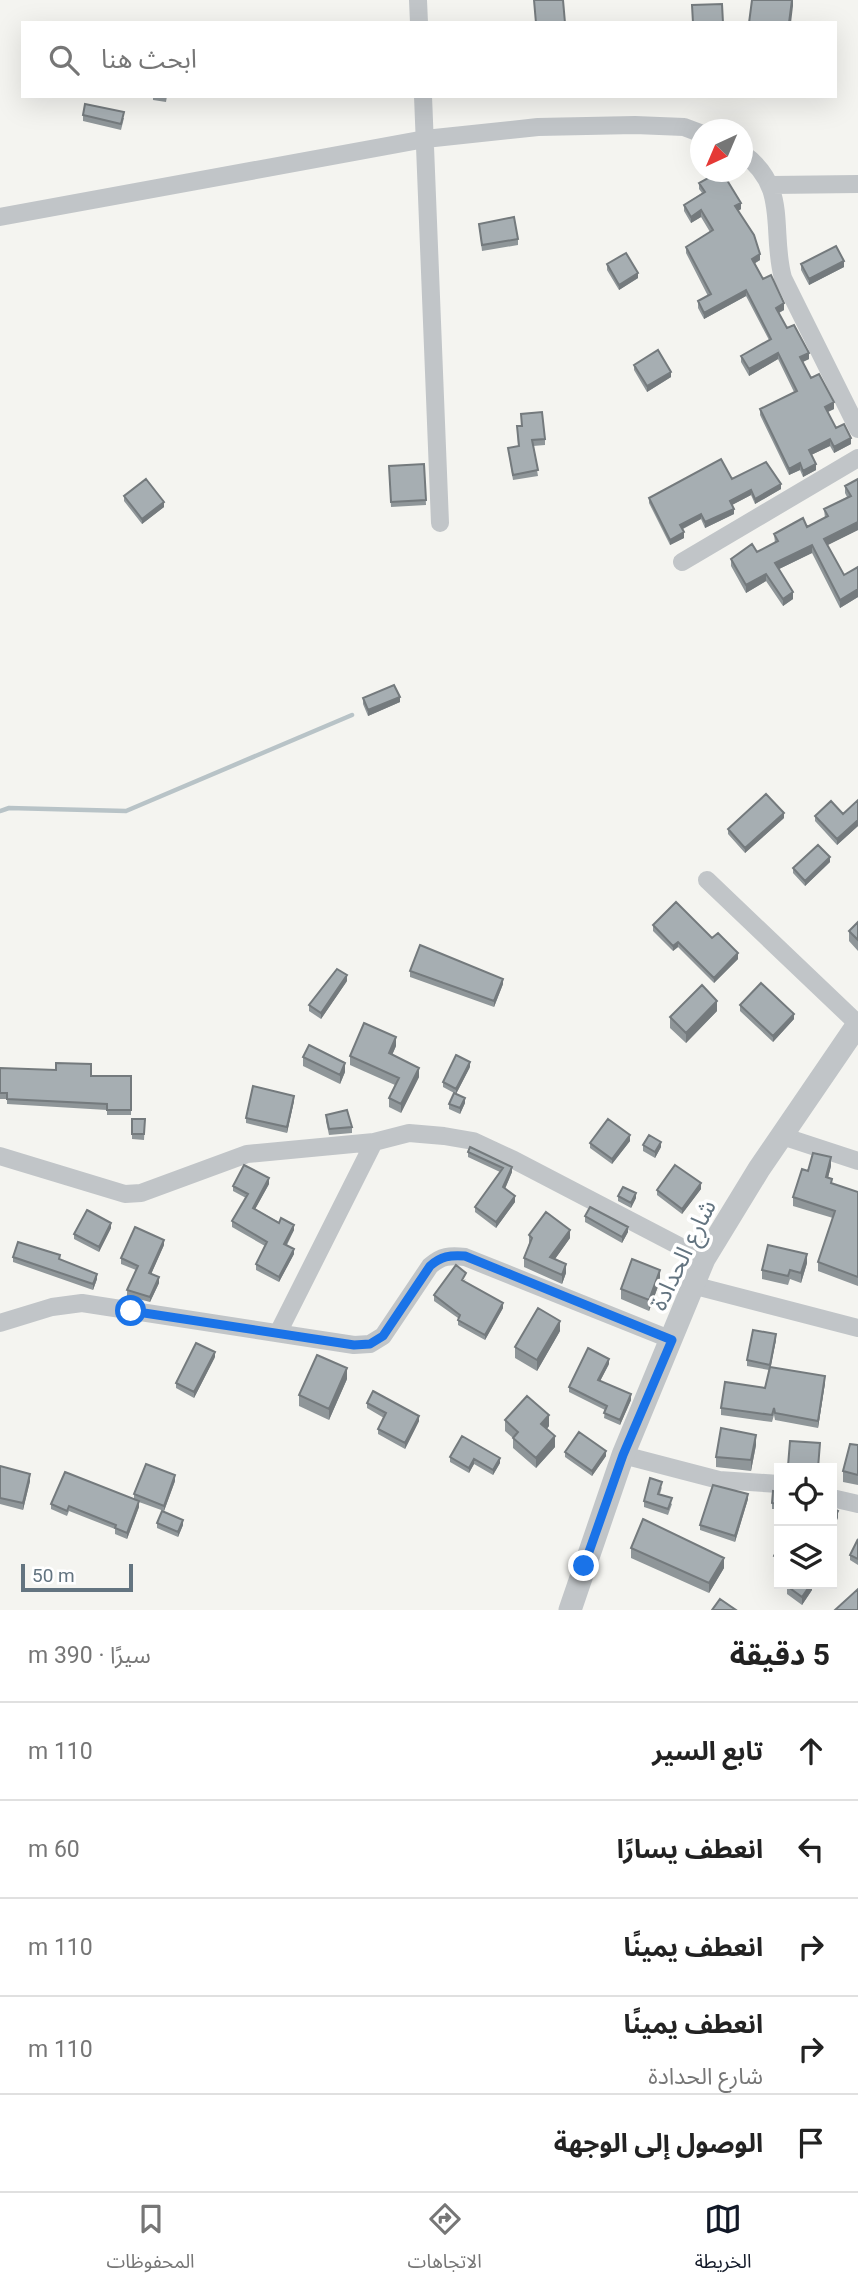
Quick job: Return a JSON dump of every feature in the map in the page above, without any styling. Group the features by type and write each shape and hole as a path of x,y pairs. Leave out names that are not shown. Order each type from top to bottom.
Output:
{"street":[{"path":"418,0 419,21"},
{"path":"423,98 440,523"},
{"path":"0,217 425,139 538,127 635,125 690,129"},
{"path":"753,164 772,185 778,207 777,255 783,278 858,429"},
{"path":"772,185 858,184"},
{"path":"682,562 858,458"},
{"path":"707,880 858,1024"},
{"name":"شارع الحدادة","path":"570,1610 623,1455 704,1259 782,1136 858,1024"},
{"path":"0,1156 125,1194 158,1187 203,1167 247,1154 374,1142 409,1133 474,1142 704,1259"},
{"path":"782,1136 858,1161"},
{"path":"278,1333 374,1142"},
{"path":"0,1323 52,1307 82,1303 354,1345 370,1344 383,1336 430,1266 439,1258 453,1255 465,1256 672,1340"},
{"path":"692,1286 858,1328"},
{"path":"623,1455 719,1480 774,1484"},
{"path":"837,1499 858,1504"}],"building":[{"path":"534,0 563,0 565,21 536,21"},
{"path":"752,0 792,0 789,21 749,21"},
{"path":"722,4 723,21 693,21 692,5"},
{"path":"85,104 124,112 121,124 83,115"},
{"path":"728,182 741,203 735,206 754,235 760,254 752,259 763,279 771,275 784,303 776,308 787,328 794,325 809,353 800,357 811,378 819,374 834,402 825,407 836,428 844,424 851,438 834,447 830,439 809,450 816,464 803,471 800,463 789,469 760,409 797,391 778,353 749,369 741,356 771,339 746,290 704,313 698,301 711,294 686,247 713,230 701,210 691,217 684,205 705,192 699,183"},
{"path":"514,217 518,239 482,245 479,224"},
{"path":"836,246 844,261 809,279 801,264"},
{"path":"626,253 638,273 619,285 607,264"},
{"path":"658,350 671,372 647,386 634,365"},
{"path":"542,412 545,439 532,440 538,470 513,475 508,448 519,446 517,426 522,426 521,414"},
{"path":"721,459 732,479 766,462 781,484 755,499 751,490 730,501 734,509 705,522 701,514 680,525 684,532 670,540 649,498"},
{"path":"424,464 426,500 391,502 389,466"},
{"path":"146,479 164,502 142,519 124,496"},
{"path":"858,479 858,522 824,539 844,575 858,567 858,589 840,600 812,545 775,563 793,592 783,599 766,574 746,585 731,559 752,544 757,552 778,541 774,534 803,518 807,527 828,516 824,509 851,496 845,486"},
{"path":"394,685 400,697 368,710 363,698"},
{"path":"766,794 784,813 745,848 728,829"},
{"path":"858,800 858,820 837,839 815,816 831,801 843,814"},
{"path":"818,845 830,857 805,881 793,868"},
{"path":"676,902 712,938 718,933 738,953 714,978 678,942 673,946 653,925"},
{"path":"858,922 858,940 849,931"},
{"path":"420,945 503,979 494,1001 410,971"},
{"path":"337,969 347,975 321,1013 309,1005"},
{"path":"761,983 794,1014 773,1036 740,1005"},
{"path":"702,985 717,1001 686,1033 670,1017"},
{"path":"364,1023 396,1037 389,1053 419,1068 401,1104 389,1098 399,1078 350,1056"},
{"path":"309,1045 345,1063 340,1075 303,1057"},
{"path":"456,1055 470,1062 456,1089 443,1082"},
{"path":"56,1063 91,1064 91,1076 131,1076 131,1110 107,1110 107,1104 7,1099 7,1093 0,1093 0,1068 56,1070"},
{"path":"253,1086 294,1096 287,1127 246,1118"},
{"path":"454,1093 465,1098 460,1108 449,1104"},
{"path":"347,1110 352,1127 329,1129 326,1115"},
{"path":"132,1119 145,1119 144,1134 132,1134"},
{"path":"608,1119 630,1135 612,1159 590,1143"},
{"path":"649,1135 661,1142 655,1152 643,1145"},
{"path":"470,1147 512,1167 503,1187 515,1196 496,1222 475,1207 503,1168 468,1152"},
{"path":"813,1153 831,1157 826,1177 832,1179 831,1183 858,1192 858,1277 818,1262 835,1211 793,1197 802,1169 808,1171"},
{"path":"244,1165 269,1178 253,1208 279,1223 281,1218 294,1225 284,1244 294,1249 279,1277 256,1264 267,1242 232,1221 248,1194 233,1186"},
{"path":"675,1165 701,1183 682,1209 657,1190"},
{"path":"623,1187 636,1193 631,1203 618,1196"},
{"path":"590,1207 628,1227 622,1237 585,1216"},
{"path":"87,1210 111,1223 99,1247 74,1234"},
{"path":"546,1212 570,1230 550,1257 566,1264 562,1275 524,1258 532,1238 529,1235"},
{"path":"135,1227 164,1240 149,1273 159,1277 150,1297 127,1290 138,1266 121,1258"},
{"path":"18,1242 60,1255 59,1259 97,1274 93,1284 13,1257"},
{"path":"768,1245 807,1254 801,1273 790,1270 788,1276 762,1270"},
{"path":"632,1259 660,1270 649,1300 621,1289"},
{"path":"456,1265 466,1273 462,1280 503,1303 485,1335 458,1320 460,1315 434,1295"},
{"path":"538,1308 560,1321 537,1360 515,1347"},
{"path":"753,1330 776,1334 770,1365 747,1360"},
{"path":"196,1343 215,1352 194,1392 176,1383"},
{"path":"588,1348 609,1359 598,1380 631,1394 620,1420 604,1413 607,1406 569,1387"},
{"path":"317,1355 347,1368 329,1409 299,1395"},
{"path":"770,1367 825,1376 818,1421 775,1413 774,1408 772,1415 721,1408 725,1382 765,1388"},
{"path":"373,1391 419,1416 405,1443 378,1429 386,1413 367,1403"},
{"path":"527,1396 549,1415 541,1424 555,1436 536,1458 513,1438 518,1432 505,1420"},
{"path":"721,1428 756,1435 751,1460 716,1457"},
{"path":"579,1432 606,1451 592,1471 565,1452"},
{"path":"462,1436 500,1458 493,1470 474,1459 469,1468 450,1457"},
{"path":"790,1441 820,1443 818,1463 788,1463"},
{"path":"850,1444 858,1445 858,1475 843,1471"},
{"path":"146,1464 175,1475 164,1506 134,1494"},
{"path":"0,1466 30,1474 23,1503 0,1498"},
{"path":"65,1472 139,1501 127,1533 115,1528 116,1525 69,1506 67,1511 51,1504"},
{"path":"650,1478 662,1482 658,1494 672,1498 668,1509 644,1501"},
{"path":"713,1485 748,1494 735,1536 700,1525"},
{"path":"162,1511 183,1520 178,1532 157,1523"},
{"path":"643,1519 724,1558 709,1583 631,1548"},
{"path":"858,1539 858,1559 850,1555"},
{"path":"791,1589 808,1589 802,1597"},
{"path":"858,1589 858,1610 835,1610"},
{"path":"720,1599 736,1610 712,1610"}],"waterway":[{"path":"0,811 9,808 126,811 352,715"}],"route":[{"path":"131,1311 354,1345 370,1344 383,1336 430,1266 439,1258 453,1255 465,1256 672,1340 623,1455 584,1566"}]}
